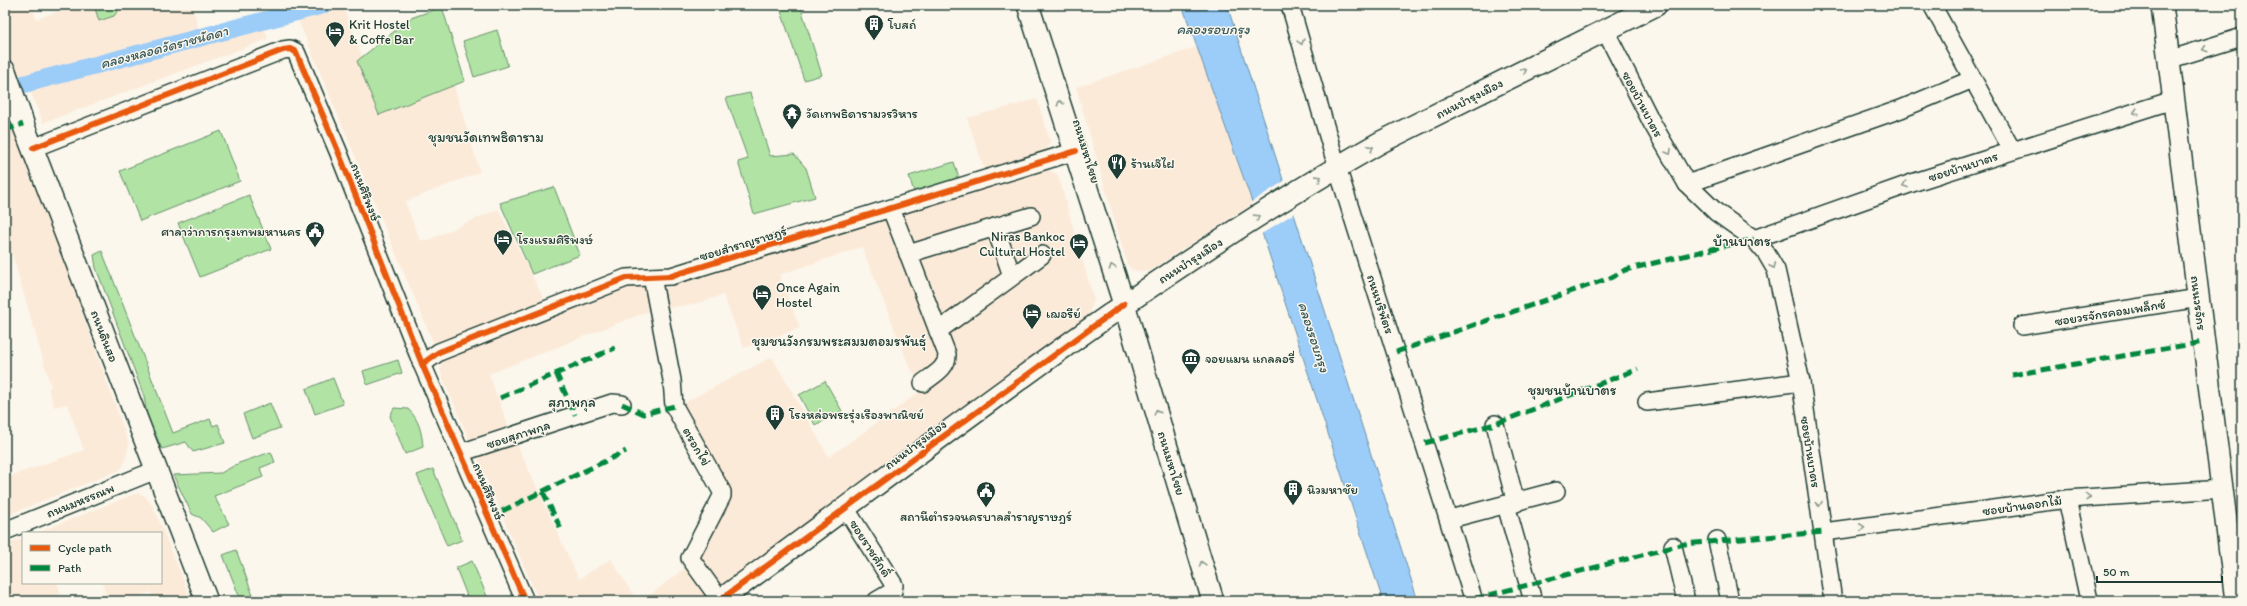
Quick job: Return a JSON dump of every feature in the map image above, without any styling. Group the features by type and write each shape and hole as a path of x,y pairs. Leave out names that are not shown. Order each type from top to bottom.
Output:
{"main road":[{"name":"ถนนมหาไชย","path":"1028,5 1124,304 1213,601"},
{"name":"ถนนบำรุงเมือง","path":"725,599 1124,304 1224,238 1337,167 1381,142 1656,5"},
{"name":"ถนนวรจักร","path":"2162,5 2222,488 2237,590"},
{"name":"ถนนดินสอ","path":"9,83 207,601"}],"street":[{"name":"ถนนบริพัตร","path":"1290,5 1337,167 1450,519 1474,601"},
{"path":"1932,5 2012,150"},
{"name":"ซอยบ้านบาตร","path":"1605,30 1652,123 1687,184 1716,212 1754,239 1766,252 1776,270 1801,382 1834,601"},
{"path":"2168,60 2242,37"},
{"name":"ถนนศิริพงษ์","path":"33,148 290,49 296,52 335,144 422,364 525,601"},
{"path":"1687,184 1900,109 1973,80"},
{"name":"ซอยบ้านบาตร","path":"1754,239 1915,182 2173,100"},
{"name":"ซอยสำราญราษฎร์","path":"422,364 439,352 626,278 671,276 1076,151"},
{"path":"891,208 948,360 945,365 923,383"},
{"path":"908,254 1031,216"},
{"path":"995,227 1012,276"},
{"path":"938,331 1042,255"},
{"name":"ตรอกไข่","path":"652,277 672,380 674,406 722,492 722,496 690,558 725,599"},
{"name":"ซอยวรจักรคอมเพล็กซ์","path":"2022,326 2199,298"},
{"path":"1647,402 1801,382"},
{"name":"ซอยสุภาพกุล","path":"460,453 612,403 622,404"},
{"path":"1495,424 1533,601"},
{"name":"ถนนมหรรณพ","path":"5,531 156,470"},
{"name":"ซอยบ้านดอกไม้","path":"1824,532 2067,499 2222,488"},
{"path":"1450,519 1556,491"},
{"path":"2067,499 2088,600"},
{"name":"ซอยราชศักดิ์","path":"846,509 894,585 893,591 876,601"},
{"path":"1717,540 1730,601"},
{"path":"1673,546 1686,601"}],"shaded area":[{"path":"5,5 32,5 36,19 77,5 192,5 200,34 13,81 5,54"},
{"path":"343,6 380,104 452,79 480,172 405,202 420,240 428,240 498,209 547,305 436,345 433,342 298,20"},
{"path":"265,29 268,39 43,123 30,91"},
{"path":"1197,47 1252,204 1148,272 1132,270 1127,264 1076,87"},
{"path":"5,95 129,444 124,464 120,470 5,516 5,478 84,450 67,404 54,407 48,388 51,387 5,230"},
{"path":"1037,99 1050,141 1047,150 1042,154 985,171 967,118"},
{"path":"1044,167 1058,175 1094,300 1088,317 710,601 642,601 698,558 728,496 678,406 772,357 829,457 925,388 910,368 862,247 779,275 800,328 744,348 723,295 698,303 646,312 489,374 507,423 579,579 611,559 637,601 539,601 441,374 440,370 443,357 626,285 666,288 854,225"},
{"path":"137,493 144,495 153,506 192,601 154,601 151,592 121,601 108,601 102,584 162,584 162,532 39,532"},
{"path":"22,538 22,584 57,584 61,594 47,601 5,601 5,545"}],"green space":[{"path":"94,5 117,5 118,11 114,16 99,21"},
{"path":"779,5 800,5 822,75 804,80"},
{"path":"442,7 465,81 379,115 357,61 411,18"},
{"path":"497,30 508,66 474,77 463,41"},
{"path":"750,93 770,156 794,154 806,168 815,197 754,214 738,162 748,159 726,98"},
{"path":"221,131 240,181 140,221 120,171"},
{"path":"954,162 959,179 914,192 909,176"},
{"path":"554,187 580,255 532,274 500,203"},
{"path":"249,195 271,249 200,277 178,223"},
{"path":"102,251 173,433 210,419 213,426 218,424 225,443 193,452 186,442 162,449 147,416 144,396 96,268 94,255"},
{"path":"398,360 402,373 367,385 363,371"},
{"path":"333,378 343,404 315,414 306,389"},
{"path":"825,381 842,411 815,425 799,395"},
{"path":"270,403 280,428 252,438 243,414"},
{"path":"394,408 408,409 415,417 422,437 423,447 405,454 390,416"},
{"path":"271,452 275,462 260,468 263,477 214,496 229,524 213,532 201,518 192,514 173,475 221,473 239,463"},
{"path":"433,469 462,540 447,546 417,475"},
{"path":"236,550 255,601 241,601 223,555"},
{"path":"472,561 489,601 469,601 456,568"}],"water":[{"name":"คลองรอบกรุง","path":"1182,5 1227,5 1418,601 1383,601 1251,199"}],"pier":[{"path":"1286,180 1296,212 1260,235 1250,203"}],"waterway":[{"name":"คลองหลอดวัดราชนัดดา","path":"5,89 323,5"}],"marked path":[{"path":"5,130 23,124"},
{"path":"1396,352 1610,278 1625,270 1754,239"},
{"path":"2012,375 2204,342"},
{"path":"500,398 615,348"},
{"path":"1425,443 1495,424 1638,369"},
{"path":"556,373 575,415"},
{"path":"622,404 644,414 674,406"},
{"path":"502,511 626,451"},
{"path":"543,492 561,529"},
{"path":"1474,599 1684,544 1824,532"}],"cycle path":[{"path":"33,148 283,50 290,49 296,52 338,151 422,364 525,601"},
{"path":"422,364 439,352 626,278 671,276 1076,151"},
{"path":"719,601 1124,304"}],"place":[{"name":"โบสถ์","path":"874,41"},
{"name":"Krit Hostel & Coffe Bar","path":"335,48"},
{"name":"วัดเทพธิดารามวรวิหาร","path":"792,130"},
{"name":"ร้านเจ๊ไฝ","path":"1117,180"},
{"name":"ศาลาว่าการกรุงเทพมหานคร","path":"315,248"},
{"name":"โรงแรมศิริพงษ์","path":"503,256"},
{"name":"Niras Bankoc Cultural Hostel","path":"1079,260"},
{"name":"Once Again Hostel","path":"762,311"},
{"name":"เฌอรีย์","path":"1032,330"},
{"name":"จอยแมน แกลลอรี่","path":"1191,375"},
{"name":"โรงหล่อพระรุ่งเรืองพาณิชย์","path":"775,431"},
{"name":"นิวมหาชัย","path":"1293,506"},
{"name":"สถานีตำรวจนครบาลสำราญราษฎร์","path":"986,508"}],"district":[{"name":"ชุมชนวัดเทพธิดาราม","path":"486,137"},
{"name":"บ้านบาตร","path":"1742,241"},
{"name":"ชุมชนวังกรมพระสมมตอมรพันธุ์","path":"839,341"},
{"name":"ชุมชนบ้านบาตร","path":"1572,390"},
{"name":"สุภาพกุล","path":"572,402"}]}
